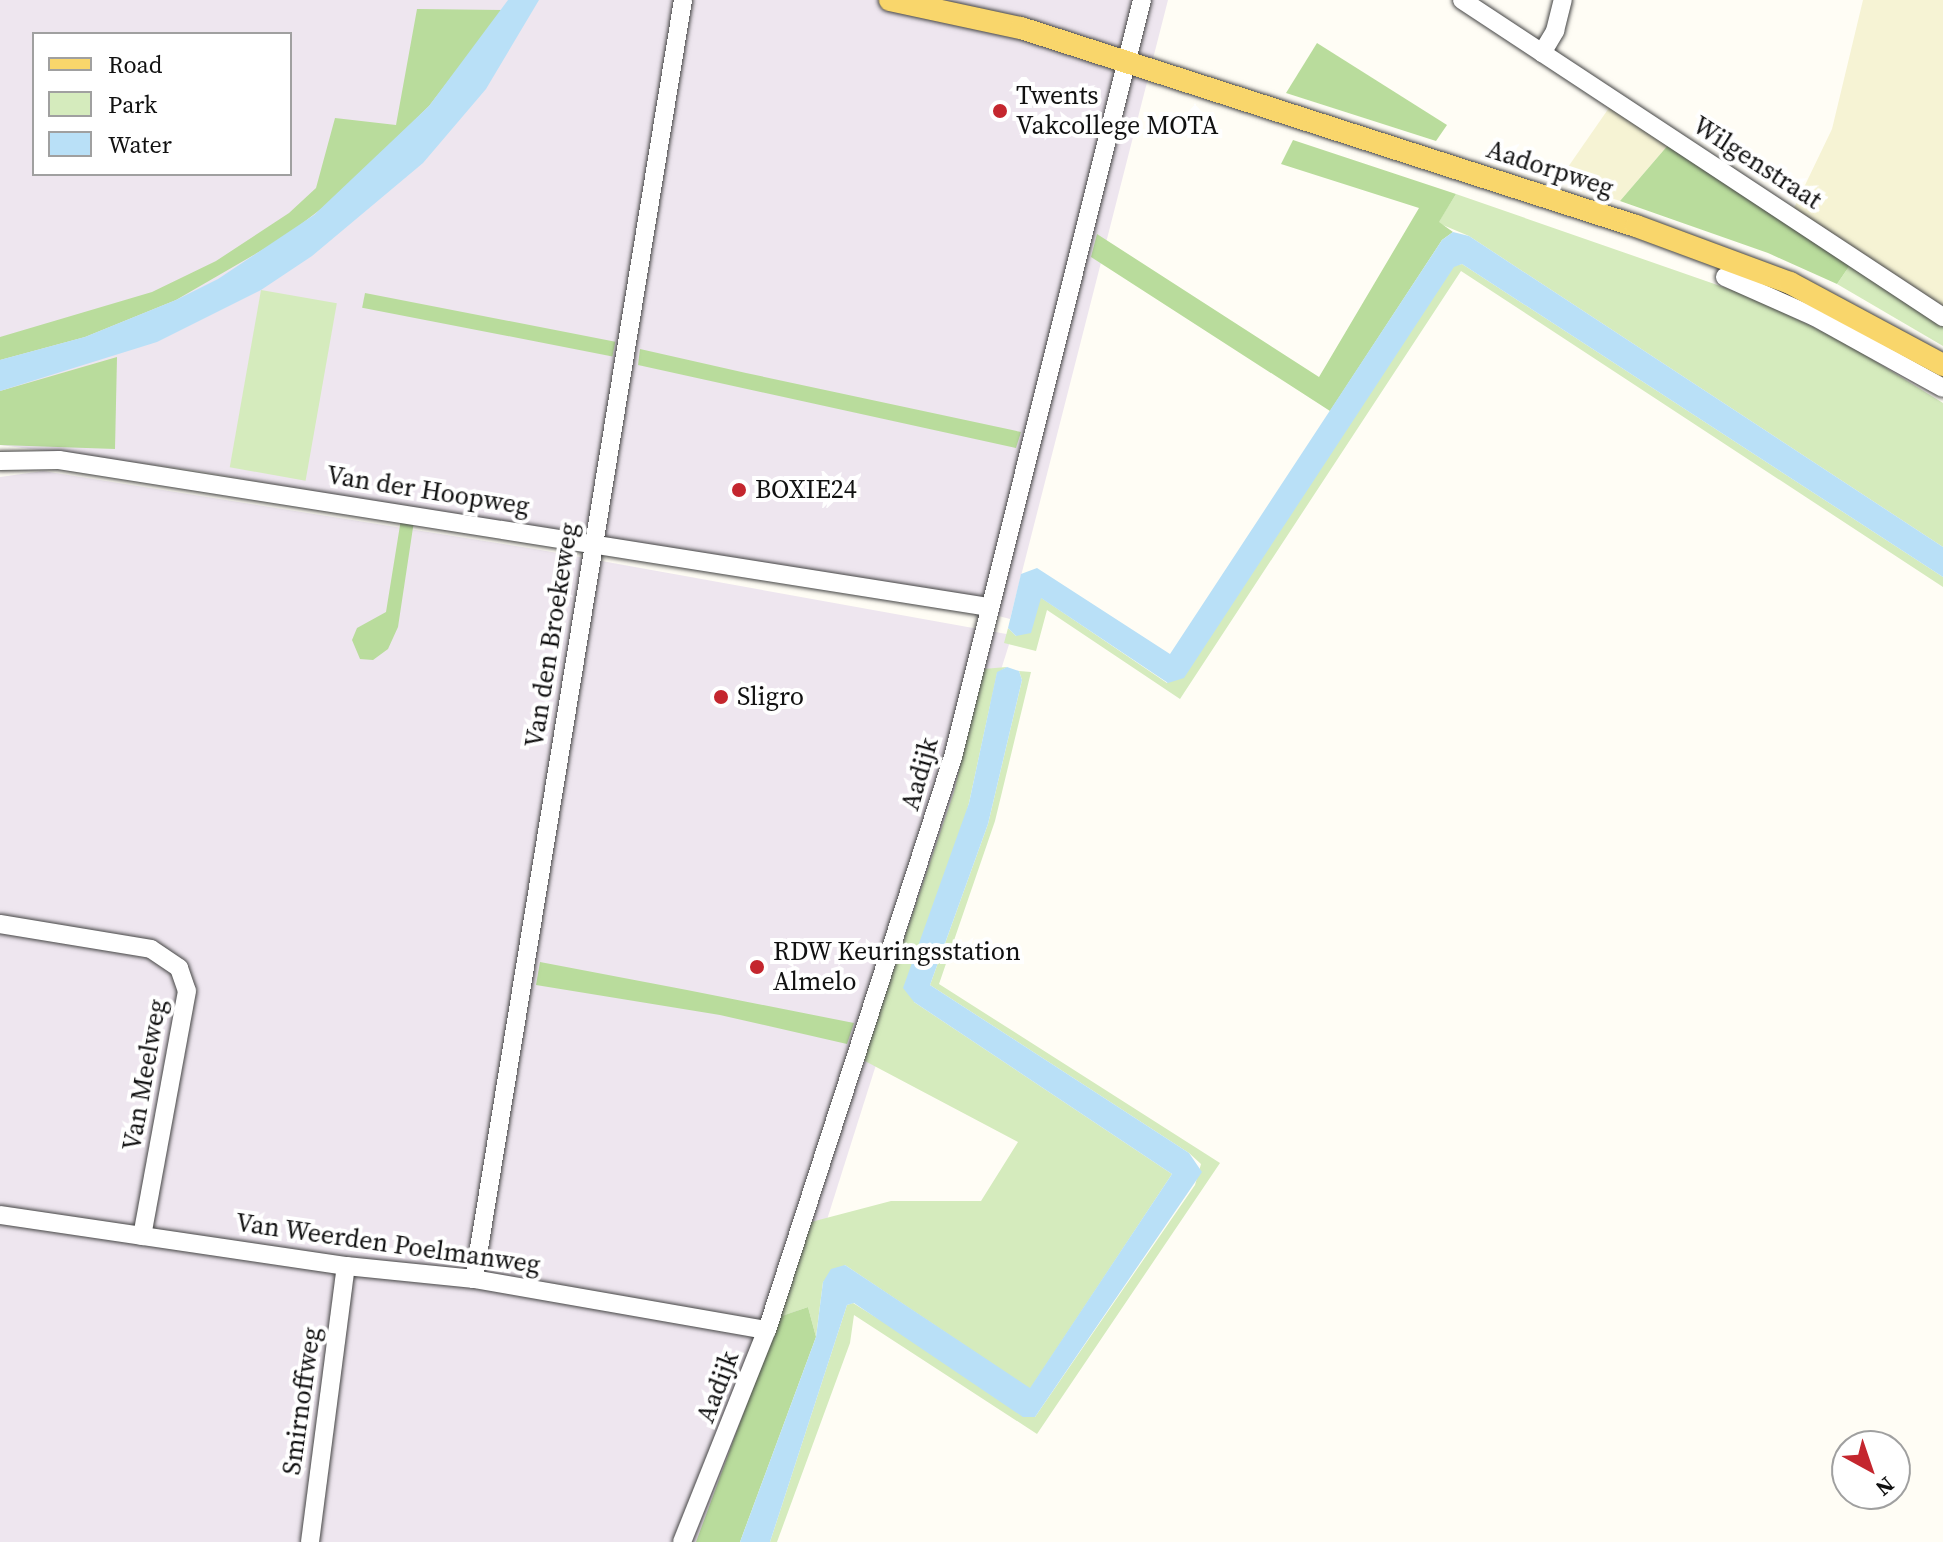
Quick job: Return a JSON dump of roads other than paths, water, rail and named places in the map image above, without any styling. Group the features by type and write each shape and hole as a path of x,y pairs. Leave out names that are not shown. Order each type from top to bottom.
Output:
{"main road":[{"name":"Aadorpweg","path":"890,0 1021,28 1126,60 1754,267 1943,365"}],"street":[{"name":"Van den Broekeweg","path":"474,1279 683,0"},
{"name":"Aadijk","path":"682,1542 767,1330 908,905 953,757 1142,0"},
{"name":"Wilgenstraat","path":"1462,0 1943,317"},
{"path":"1542,53 1555,31 1563,0"},
{"path":"1725,277 1815,317 1943,388"},
{"name":"Van der Hoopweg","path":"0,461 59,460 989,607"},
{"name":"Van Meelweg","path":"0,924 151,949 179,968 187,991 142,1236"},
{"name":"Van Weerden Poelmanweg","path":"0,1215 346,1266 474,1279 767,1330"},
{"name":"Smirnoffweg","path":"310,1542 346,1266"}],"water":[{"path":"508,0 539,0 486,89 423,163 312,256 261,290 157,342 0,391 0,360 85,337 176,300 218,279 314,215 429,106"},
{"path":"1453,232 1469,236 1943,547 1943,577 1462,264 1454,267 1184,678 1168,683 1041,598 1031,633 1016,636 1008,628 1021,574 1037,568 1170,654 1442,240"},
{"path":"1007,667 1019,671 1022,680 988,824 930,985 1189,1153 1202,1172 1035,1417 1023,1417 854,1303 847,1305 770,1542 740,1542 816,1337 823,1282 831,1269 845,1265 1030,1388 1172,1174 914,1002 903,988 969,803 997,672"}],"place":[{"name":"Twents Vakcollege MOTA","path":"1000,111"},
{"name":"BOXIE24","path":"739,490"},
{"name":"Sligro","path":"721,697"},
{"name":"RDW Keuringsstation Almelo","path":"757,967"}]}
